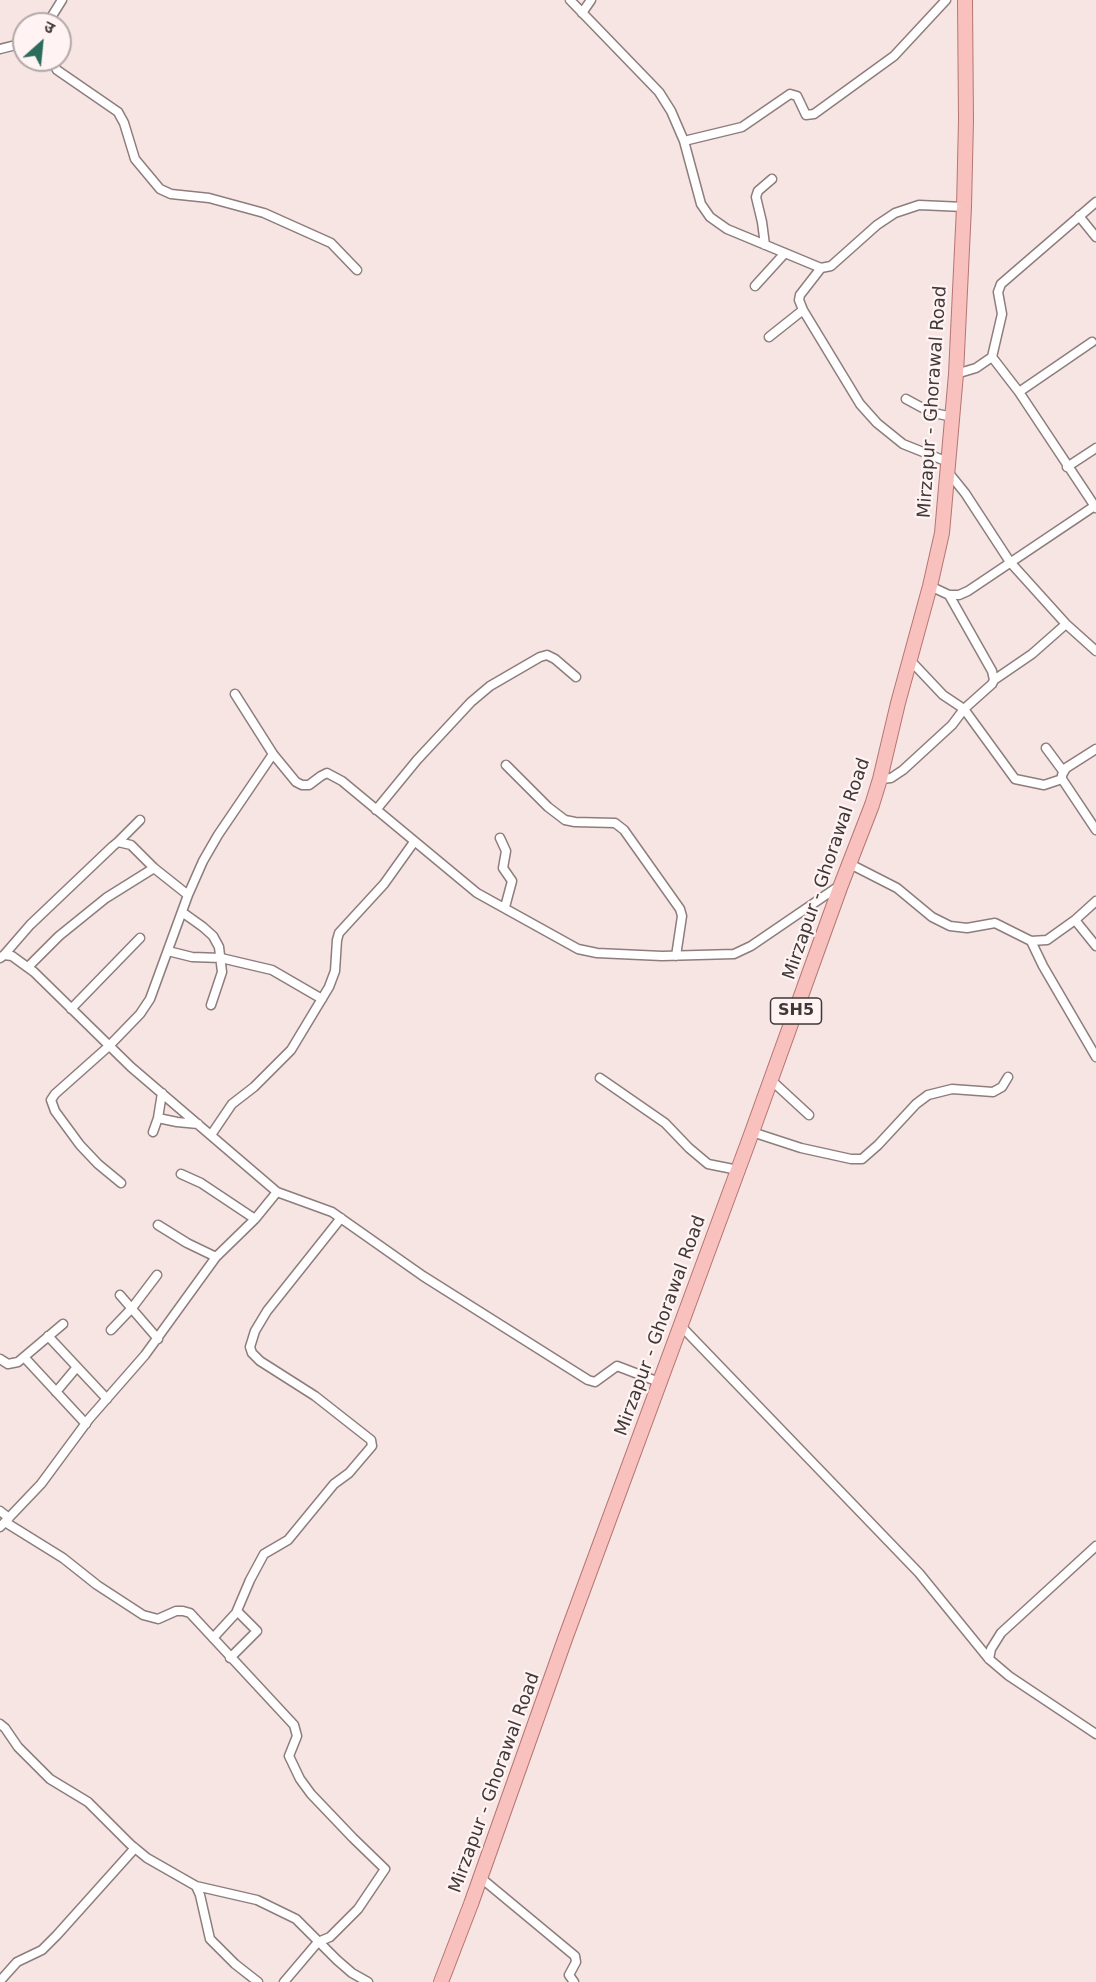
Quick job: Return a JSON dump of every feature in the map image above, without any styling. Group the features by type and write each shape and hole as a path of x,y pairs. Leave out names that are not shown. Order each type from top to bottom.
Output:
{"main road":[{"name":"Mirzapur - Ghorawal Road","path":"441,1982 481,1878 659,1382 880,779 942,533 956,374 964,207 965,0"}],"street":[{"path":"570,0 659,92 672,111 684,141 701,204 710,217 727,229 821,268 831,266 877,225 895,213 919,205 964,207"},
{"path":"582,13 591,0"},
{"path":"684,141 742,128 790,94 797,96 806,115 814,114 863,81 894,56 946,0"},
{"path":"60,72 118,112 124,123 135,159 160,189 171,194 209,198 264,213 331,243 357,270"},
{"path":"765,245 756,197 758,191 771,179"},
{"path":"956,374 976,368 992,357 1002,314 999,288 1096,202"},
{"path":"1079,216 1096,237"},
{"path":"755,286 785,253"},
{"path":"821,268 800,296 803,310 860,404 876,423 903,444 947,467 1010,562 1066,624 1096,651"},
{"path":"769,337 803,310"},
{"path":"1019,392 1092,342"},
{"path":"930,586 949,595 959,595 968,591 1096,507 1067,467 1019,392 992,357"},
{"path":"906,399 930,412 952,417"},
{"path":"1067,467 1096,448"},
{"path":"949,595 992,671 994,680"},
{"path":"880,779 891,778 903,770 952,725 964,709 994,680 1032,654 1066,624"},
{"path":"376,810 417,760 471,702 490,686 547,655 555,658 576,677"},
{"path":"909,659 943,695 964,709 1015,778 1039,785 1063,775 1096,749"},
{"path":"235,694 273,754 296,782 309,785 327,773 342,781 477,893 578,949 597,953 676,956 734,954 750,946 841,885"},
{"path":"1046,748 1096,830"},
{"path":"121,1183 80,1145 51,1104 55,1094 109,1046 140,1014 150,999 188,895 218,835 273,754"},
{"path":"506,765 548,807 565,820 615,823 624,830 681,909 676,956"},
{"path":"2,956 30,925 140,820"},
{"path":"500,838 506,851 503,868 512,882 505,907"},
{"path":"118,842 131,845 154,868 188,895"},
{"path":"211,1135 232,1104 254,1087 291,1050 322,999 335,971 339,933 384,884 414,842"},
{"path":"850,864 897,888 932,917 950,926 967,928 995,923 1031,941 1047,940 1076,920 1096,901"},
{"path":"28,967 59,936 106,898 154,868"},
{"path":"182,912 213,936 219,947 222,972 212,1005"},
{"path":"1076,920 1096,946"},
{"path":"71,1009 140,938"},
{"path":"1031,941 1042,966 1096,1057"},
{"path":"168,951 192,957 221,958 273,970 322,999"},
{"path":"2,956 12,956 28,967 109,1046 277,1192 311,1203 340,1218 423,1276 588,1380 595,1382 617,1366 659,1382"},
{"path":"752,1132 801,1148 851,1159 862,1159 916,1104 928,1095 952,1089 993,1092 1002,1087 1008,1077"},
{"path":"600,1078 665,1123 708,1164 738,1170"},
{"path":"771,1080 809,1114"},
{"path":"153,1132 162,1093"},
{"path":"158,1118 198,1124"},
{"path":"181,1174 201,1183 255,1220"},
{"path":"4,1522 41,1484 86,1424 158,1339 216,1257 255,1220 277,1192"},
{"path":"213,1638 234,1617 260,1560 269,1550 288,1540 334,1484 349,1473 372,1443 315,1396 260,1361 252,1353 250,1347 255,1331 267,1311 340,1218"},
{"path":"158,1225 216,1257"},
{"path":"111,1330 132,1308 157,1275"},
{"path":"120,1295 158,1339"},
{"path":"0,1359 12,1364 24,1357 63,1324"},
{"path":"681,1326 919,1574 989,1659 1010,1676 1096,1734"},
{"path":"48,1336 107,1399"},
{"path":"24,1357 86,1424"},
{"path":"56,1392 77,1367"},
{"path":"0,1511 4,1522 63,1558 97,1585 143,1615 158,1619 176,1611 186,1611 294,1725 297,1736 290,1751 289,1760 306,1786 353,1838 385,1869 358,1909 330,1937 318,1942 287,1981"},
{"path":"989,1659 991,1649 1001,1634 1096,1546"},
{"path":"230,1658 257,1631 237,1611"},
{"path":"0,1724 44,1773 88,1802 147,1858 196,1886 257,1900 296,1919 352,1973 368,1982"},
{"path":"0,1981 17,1962 42,1950 135,1848"},
{"path":"481,1878 575,1956 576,1962 569,1975 574,1982"},
{"path":"196,1886 210,1940 258,1982"}]}
